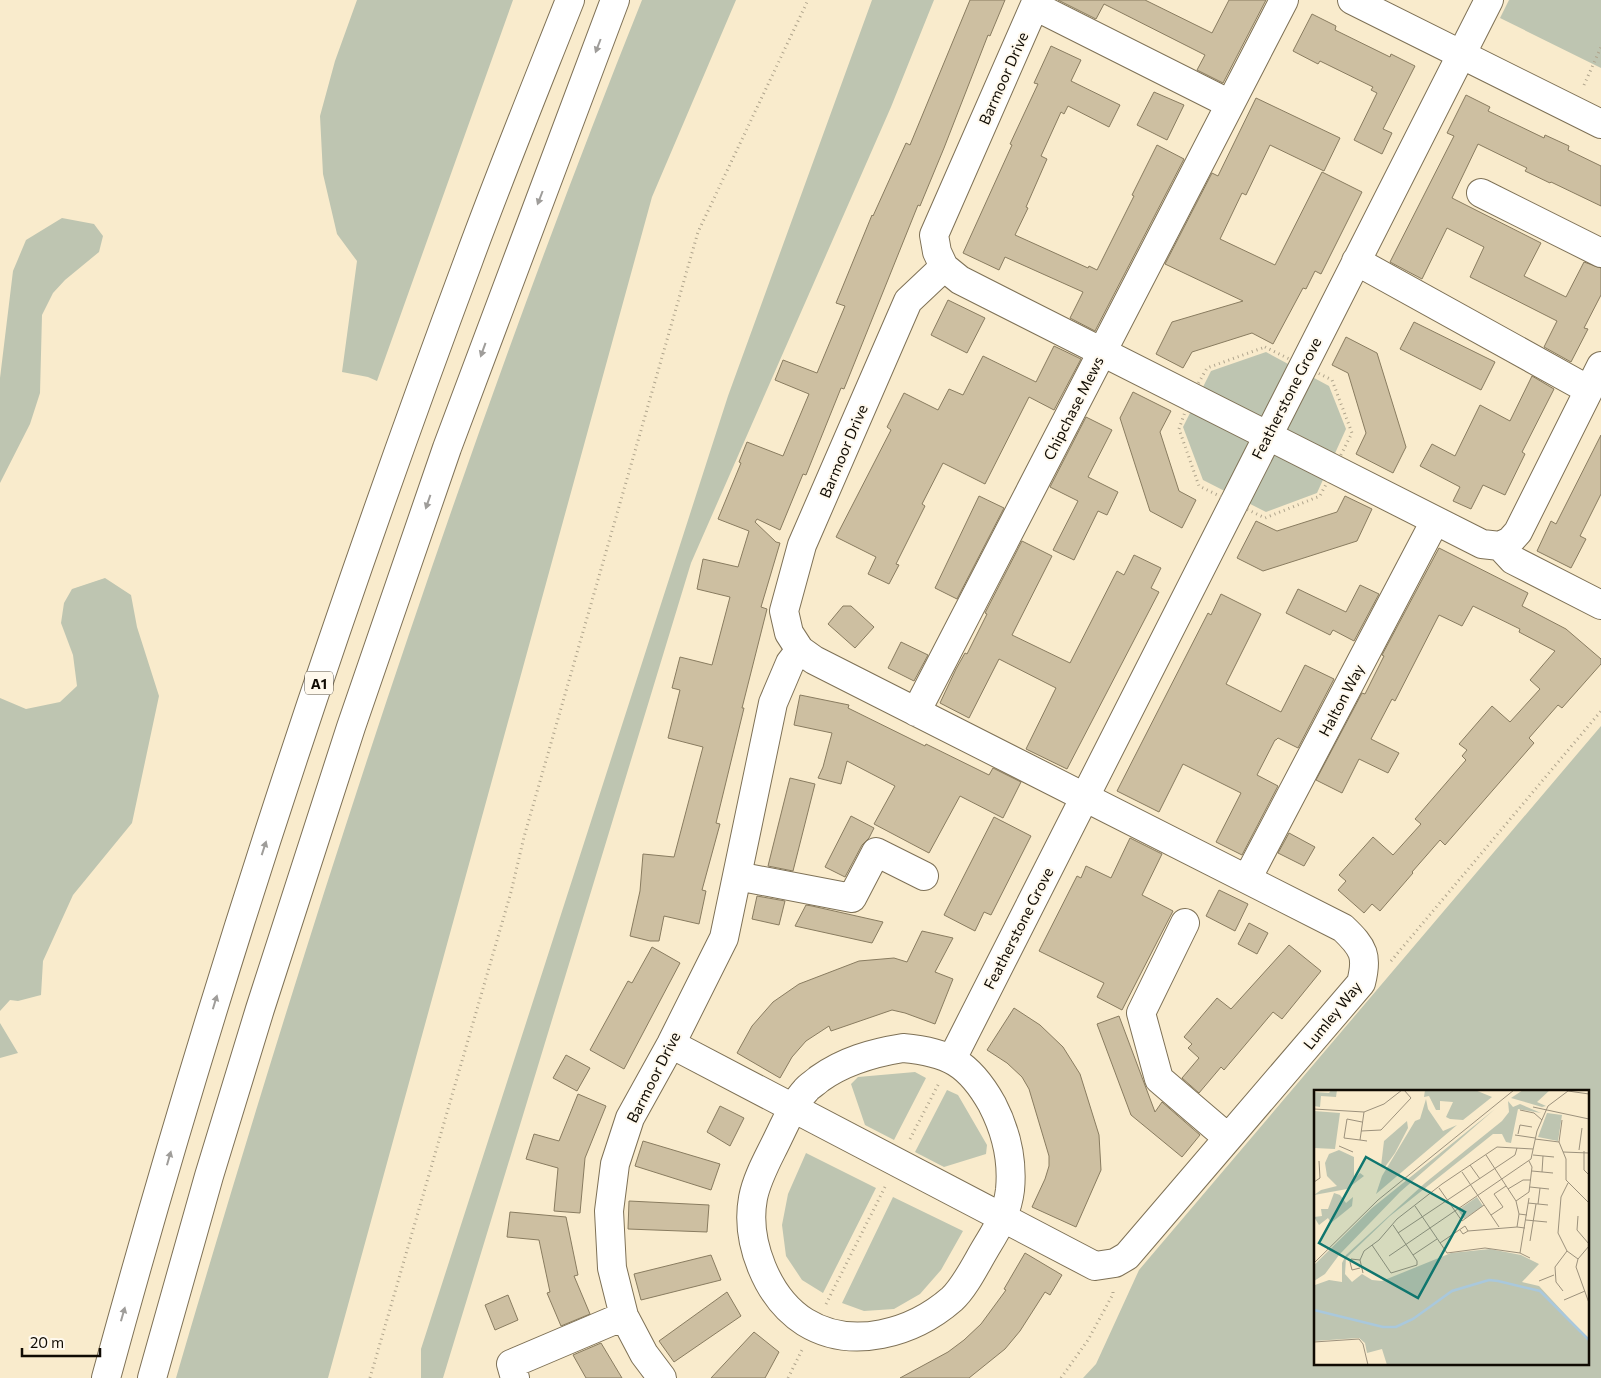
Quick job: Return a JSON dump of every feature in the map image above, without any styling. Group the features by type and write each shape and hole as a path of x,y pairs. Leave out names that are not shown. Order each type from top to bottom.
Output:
{"main road":[{"name":"A1","path":"106,1378 216,996 308,714 406,428 463,273 570,0"},
{"path":"152,1378 209,1176 354,718 446,448 615,0"},
{"name":"Chipchase Mews","path":"916,712 1284,0"},
{"path":"1352,0 1601,124"},
{"name":"Featherstone Grove","path":"952,1059 1489,0"},
{"path":"1036,3 1230,104"},
{"name":"Barmoor Drive","path":"916,712 814,660 800,650 789,633 784,611 802,545 908,301 944,268 937,252 934,234 1036,3"},
{"path":"1481,193 1601,254"},
{"path":"944,268 960,280 1482,544 1500,546 1510,541 1518,532 1595,378 1356,261"},
{"name":"Halton Way","path":"1247,879 1435,521"},
{"path":"1500,546 1513,560 1601,605"},
{"name":"Barmoor Drive","path":"662,1378 644,1354 624,1316 612,1268 609,1211 615,1164 630,1118 671,1044 724,938 773,704 790,663 800,650"},
{"path":"916,712 1343,928 1357,941 1366,965"},
{"path":"737,876 852,898 876,852 924,876"},
{"path":"1185,923 1141,1013 1160,1079 1228,1138"},
{"name":"Lumley Way","path":"1115,1262 1127,1256 1361,983 1366,965"},
{"path":"671,1044 1095,1266 1115,1262"},
{"path":"902,1048 925,1050 952,1059 969,1071 980,1083 1001,1121 1011,1163 1010,1191 1004,1218 972,1272 953,1298 924,1319 891,1333 860,1337 834,1334 814,1327 799,1318 776,1293 756,1251 752,1223 753,1198 763,1169 792,1108 806,1089 837,1067 871,1054 902,1048"},
{"path":"515,1378 511,1364 624,1316"}],"path":[{"path":"370,1378 512,892 524,837 698,232 808,0"},
{"path":"1572,110 1601,47"},
{"name":"Lumley Way","path":"1366,965 1381,973 1601,711"},
{"path":"788,1378 952,1059"},
{"path":"1061,1378 1088,1340 1113,1294 1115,1262"}],"green space":[{"path":"357,0 513,0 377,381 368,377 342,372 357,261 337,234 323,174 320,116 335,61"},
{"path":"642,0 736,0 652,197 328,1378 176,1378 281,1030 392,683 512,340"},
{"path":"872,0 934,0 891,107 691,563 443,1378 421,1378 421,1349 728,396"},
{"path":"1509,0 1601,0 1601,68 1500,18"},
{"path":"62,218 94,224 103,236 99,252 65,280 53,293 42,315 40,393 30,424 0,483 0,378 13,271 26,240"},
{"path":"1266,352 1329,386 1346,429 1317,493 1266,512 1203,480 1183,427 1211,371"},
{"path":"105,578 131,595 137,627 159,696 132,823 73,895 43,961 41,995 18,1001 10,1000 0,1011 0,698 26,709 60,702 77,686 73,655 61,623 64,603 72,589"},
{"path":"1601,726 1601,1378 1083,1378 1096,1364 1139,1270"},
{"path":"0,1023 18,1053 0,1058"},
{"path":"915,1072 926,1078 894,1140 865,1125 851,1084 858,1077"},
{"path":"947,1090 958,1095 987,1145 986,1154 944,1167 915,1152"},
{"path":"806,1153 876,1188 823,1293 802,1280 786,1256 782,1225 788,1194"},
{"path":"893,1197 963,1231 941,1270 920,1294 894,1309 864,1311 842,1303"}],"building":[{"path":"970,0 1005,0 990,36 988,35 944,148 920,206 918,205 844,389 841,388 806,475 803,474 780,530 757,519 755,522 776,542 780,543 761,607 767,609 716,823 720,824 702,890 706,891 699,924 664,916 659,941 650,941 630,936 640,891 643,854 674,857 703,747 668,738 680,690 672,688 680,657 712,665 730,597 697,589 703,559 738,567 749,531 718,519 741,463 739,462 747,442 783,456 809,394 775,380 783,360 817,373 845,306 836,303 872,215 906,143 910,145"},
{"path":"1058,0 1145,0 1212,33 1229,0 1266,0 1223,83 1197,70 1205,55 1104,4 1096,19"},
{"path":"1312,14 1336,26 1335,30 1390,57 1391,54 1415,66 1383,129 1392,133 1382,154 1354,140 1377,93 1371,90 1373,87 1320,61 1318,64 1293,51"},
{"path":"1051,46 1081,60 1071,81 1120,105 1109,127 1068,106 1064,114 1061,112 1041,156 1047,159 1026,207 1028,208 1015,235 1088,268 1089,266 1097,270 1157,145 1184,159 1095,331 1070,318 1083,292 1005,257 999,270 963,253 1038,84 1034,83"},
{"path":"1154,92 1184,105 1167,140 1137,125"},
{"path":"1466,95 1490,107 1488,111 1544,138 1545,135 1569,146 1568,150 1601,166 1601,206 1525,171 1527,168 1478,144 1452,198 1541,243 1524,276 1566,297 1584,262 1601,268 1601,295 1584,328 1588,329 1571,362 1544,347 1557,321 1470,277 1484,247 1447,228 1422,279 1390,262 1454,136 1447,133"},
{"path":"1256,98 1340,138 1324,171 1270,145 1246,195 1242,193 1220,239 1275,265 1322,172 1362,192 1321,274 1315,271 1306,289 1303,288 1273,344 1252,333 1192,352 1183,368 1156,354 1172,322 1243,301 1165,264 1212,173 1218,176"},
{"path":"948,300 985,318 967,353 931,335"},
{"path":"1414,322 1495,362 1481,390 1400,349"},
{"path":"1346,337 1377,353 1406,447 1393,473 1356,454 1366,433 1348,373 1332,365"},
{"path":"1054,346 1081,359 1054,410 1029,397 985,484 943,463 922,504 925,506 896,564 899,565 889,584 868,574 876,557 836,537 891,430 887,427 904,393 938,410 949,389 963,395 983,356 1036,382"},
{"path":"1532,376 1554,389 1522,452 1525,454 1505,495 1483,485 1471,509 1453,501 1460,487 1420,466 1432,444 1455,456 1480,405 1510,421"},
{"path":"1133,392 1171,411 1160,432 1179,491 1196,500 1182,528 1150,511 1120,418"},
{"path":"1086,417 1112,430 1088,477 1118,492 1107,515 1098,511 1074,560 1053,550 1078,501 1050,487"},
{"path":"1601,435 1601,494 1580,536 1586,539 1571,568 1537,551 1551,521 1556,524"},
{"path":"979,496 1004,508 957,599 935,588"},
{"path":"1345,496 1372,509 1357,541 1263,571 1237,558 1256,521 1277,531 1337,512"},
{"path":"1022,541 1052,556 1012,635 1070,663 1117,571 1124,575 1134,555 1161,568 1151,588 1159,592 1067,769 1026,749 1056,688 999,659 969,718 940,703 956,669 965,653 967,654 987,614 985,613"},
{"path":"1439,548 1528,593 1522,606 1566,629 1601,659 1601,664 1562,708 1558,705 1529,738 1534,743 1445,845 1440,840 1380,911 1372,904 1364,913 1338,890 1346,881 1339,875 1373,837 1393,855 1421,824 1415,819 1466,760 1462,756 1467,750 1459,744 1492,706 1510,722 1540,689 1530,680 1555,651 1519,632 1520,629 1473,606 1462,626 1439,615 1395,701 1392,699 1371,739 1399,753 1388,773 1359,759 1342,793 1316,780 1362,693 1365,694 1384,656 1382,655"},
{"path":"1360,585 1379,594 1354,641 1333,630 1330,635 1286,613 1298,589 1346,612"},
{"path":"1221,594 1261,614 1226,684 1281,712 1305,665 1334,679 1298,748 1278,738 1275,740 1257,775 1278,786 1242,855 1216,842 1241,793 1183,764 1159,812 1117,791 1208,613 1211,615"},
{"path":"843,606 851,606 874,627 855,648 828,624"},
{"path":"901,642 928,655 914,681 888,668"},
{"path":"800,695 849,705 848,708 989,775 993,768 1021,782 1003,818 960,796 929,853 874,824 895,786 847,761 841,784 818,778 823,767 832,733 794,725"},
{"path":"790,778 815,784 793,871 768,866"},
{"path":"851,816 874,828 869,838 862,845 845,877 825,867"},
{"path":"994,817 1031,836 991,915 984,912 975,931 944,915"},
{"path":"1289,833 1315,847 1304,866 1278,853"},
{"path":"1130,838 1162,854 1142,895 1173,911 1122,1010 1097,997 1104,983 1039,951 1077,876 1081,878 1086,866 1111,878"},
{"path":"1219,890 1248,904 1235,931 1206,916"},
{"path":"757,896 785,901 779,925 752,919"},
{"path":"806,905 883,922 872,943 795,926"},
{"path":"1249,923 1268,933 1257,954 1238,944"},
{"path":"922,931 953,938 935,972 953,979 935,1024 892,1010 831,1031 829,1026 806,1041 792,1057 780,1078 737,1053 752,1026 773,1002 799,984 859,961 894,958 907,962"},
{"path":"1289,945 1321,971 1282,1019 1273,1012 1224,1070 1221,1067 1199,1093 1182,1078 1199,1058 1188,1048 1192,1044 1184,1037 1217,998 1231,1009"},
{"path":"652,947 680,963 624,1069 590,1050 628,981 632,983"},
{"path":"1014,1008 1040,1025 1063,1047 1080,1074 1099,1135 1101,1170 1076,1227 1032,1207 1045,1179 1049,1166 1049,1156 1029,1089 1022,1077 1007,1063 987,1050"},
{"path":"1119,1016 1155,1112 1162,1102 1200,1135 1182,1157 1131,1115 1097,1024"},
{"path":"566,1055 590,1068 577,1091 553,1078"},
{"path":"578,1094 606,1106 585,1158 580,1213 554,1211 558,1168 526,1159 534,1134 559,1141"},
{"path":"720,1106 744,1118 730,1146 707,1132"},
{"path":"643,1141 720,1164 711,1190 635,1166"},
{"path":"629,1201 709,1205 707,1232 628,1229"},
{"path":"510,1212 566,1217 578,1275 574,1276 590,1314 561,1326 547,1293 550,1292 539,1240 507,1237"},
{"path":"1025,1253 1062,1275 1050,1295 1045,1292 1020,1331 1005,1349 969,1378 900,1378 948,1352 981,1324 1006,1290 1004,1289"},
{"path":"711,1255 721,1280 641,1300 634,1274"},
{"path":"727,1292 741,1316 674,1362 659,1341"},
{"path":"508,1295 518,1320 495,1330 485,1305"},
{"path":"754,1332 779,1352 765,1378 711,1378"},
{"path":"601,1343 622,1378 586,1378 573,1355"}]}
